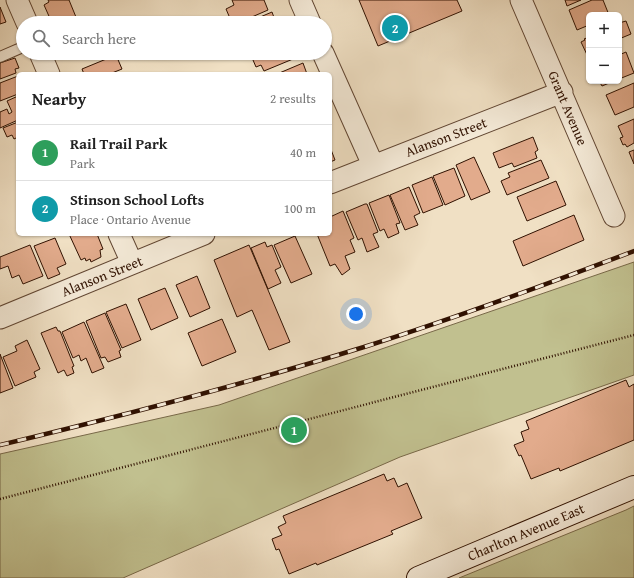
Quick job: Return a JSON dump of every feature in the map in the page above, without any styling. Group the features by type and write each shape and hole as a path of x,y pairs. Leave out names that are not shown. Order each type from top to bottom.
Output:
{"main road":[{"name":"Charlton Avenue East","path":"418,578 634,487"}],"street":[{"path":"17,0 24,16"},
{"path":"300,0 307,16"},
{"name":"Grant Avenue","path":"521,0 562,92 614,216"},
{"path":"43,60 48,72"},
{"path":"326,60 331,72"},
{"path":"332,73 373,165"},
{"name":"Alanson Street","path":"332,182 562,92"},
{"path":"120,236 132,263"},
{"name":"Alanson Street","path":"0,318 199,236"}],"lane":[{"path":"0,57 16,50"}],"path":[{"path":"0,498 634,335"}],"shaded area":[{"path":"634,262 634,375 400,457 123,578 0,578 0,454 219,405"},
{"path":"634,506 634,578 459,578 626,510"}],"building":[{"path":"48,0 69,0 76,16 49,16 44,5 49,2"},
{"path":"232,0 264,0 268,10 254,16 229,16 226,9 234,5"},
{"path":"359,0 457,0 462,11 378,46"},
{"path":"565,0 581,0 567,6"},
{"path":"592,0 603,0 608,12 586,12 586,26 577,30 569,10"},
{"path":"0,7 6,22 0,24"},
{"path":"272,12 273,16 263,16"},
{"path":"626,21 631,34 622,38 622,22"},
{"path":"586,38 586,53 581,42 585,40 584,39"},
{"path":"626,52 634,73 622,78 622,54"},
{"path":"15,58 19,68 15,69 16,73 0,79 0,63"},
{"path":"104,60 118,60 122,69 114,72 83,72 82,69"},
{"path":"253,60 291,60 264,71 261,65 256,67"},
{"path":"303,63 306,72 282,72"},
{"path":"16,77 16,95 0,101 0,83"},
{"path":"634,83 634,107 615,115 606,95"},
{"path":"16,97 16,121 0,128 0,112 7,109 9,114 12,112 7,101"},
{"path":"634,119 634,143 627,147 625,144 623,145 620,138 623,137 618,126"},
{"path":"16,123 16,138 14,139 12,135 7,137 3,128"},
{"path":"533,137 538,150 535,152 537,158 514,167 512,163 499,168 493,153"},
{"path":"634,150 634,164 629,152"},
{"path":"332,152 335,160 332,161"},
{"path":"474,157 490,192 471,200 456,165"},
{"path":"541,160 549,178 507,195 501,181 510,177 508,173"},
{"path":"454,168 465,196 445,205 433,176"},
{"path":"432,177 443,205 423,213 412,185"},
{"path":"556,181 566,205 527,221 517,197"},
{"path":"409,187 420,213 414,216 418,225 405,230 390,195"},
{"path":"389,195 400,223 396,224 399,233 388,238 384,229 380,231 369,203"},
{"path":"367,204 378,232 373,234 379,247 367,252 362,238 358,240 346,212"},
{"path":"343,211 354,238 350,240 355,252 345,256 350,269 342,275 335,264 330,266 318,236 332,236 332,216"},
{"path":"574,215 584,240 523,266 513,241"},
{"path":"70,236 98,236 103,249 100,250 101,257 91,262 90,259 86,261 85,258 81,260"},
{"path":"295,236 312,274 291,283 274,245"},
{"path":"55,238 66,264 57,268 60,274 48,279 34,246"},
{"path":"265,242 267,247 272,245 281,267 275,270 281,283 268,289 251,248"},
{"path":"30,245 43,276 23,284 19,275 12,278 8,266 0,269 0,257"},
{"path":"249,245 290,342 269,350 252,310 237,317 214,260"},
{"path":"197,276 210,308 190,317 176,285"},
{"path":"165,288 178,318 151,330 138,299"},
{"path":"126,304 141,340 122,348 106,312"},
{"path":"105,313 121,350 119,351 121,357 108,362 105,357 101,358 86,321"},
{"path":"222,319 236,352 202,366 188,333"},
{"path":"84,322 104,368 92,373 86,358 81,361 79,355 73,358 62,332"},
{"path":"56,327 58,331 60,331 74,366 72,367 74,373 67,376 64,370 58,373 41,333"},
{"path":"27,340 40,369 34,372 36,377 15,386 3,357 17,351 15,346"},
{"path":"0,354 13,388 0,393"},
{"path":"626,380 629,387 634,384 634,440 560,471 559,468 531,479 521,455 519,456 514,445 524,441 521,432 529,429 526,421"},
{"path":"384,474 387,481 394,478 398,487 407,483 422,518 391,531 393,534 317,565 316,563 289,574 279,549 276,550 272,539 282,535 278,527 286,523 283,516"}],"railway":[{"path":"0,445 183,399 364,347 500,301 634,251"}],"place":[{"name":"Stinson School Lofts","path":"395,28"},
{"name":"Rail Trail Park","path":"294,430"}]}
